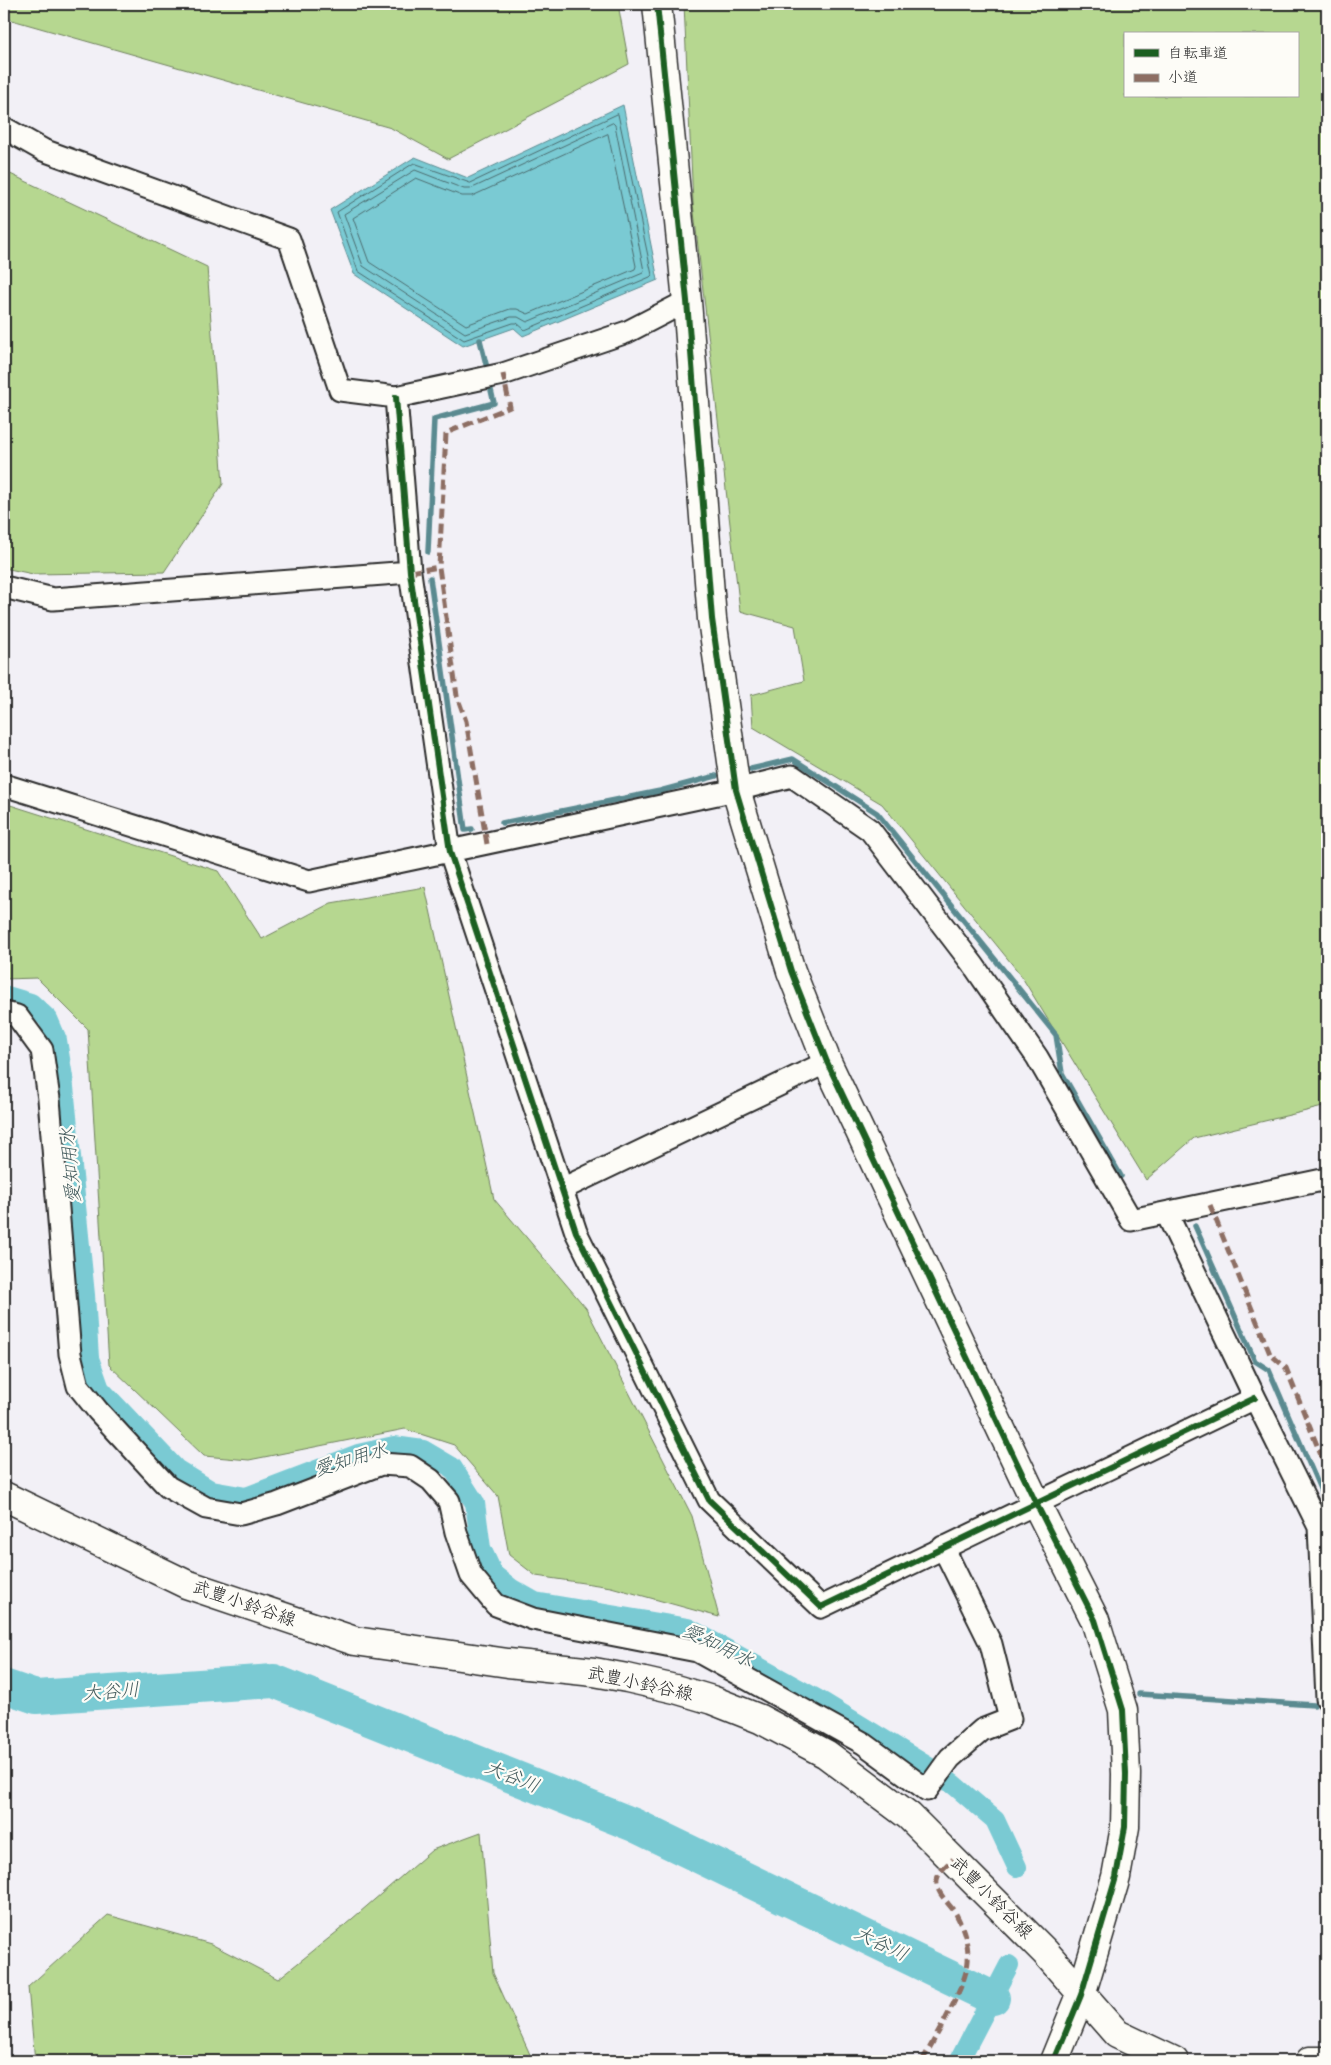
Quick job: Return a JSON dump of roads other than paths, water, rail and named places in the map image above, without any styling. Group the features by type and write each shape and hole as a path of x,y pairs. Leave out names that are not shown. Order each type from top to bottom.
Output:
{"street":[{"path":"656,4 687,301 712,619 736,790 791,971 827,1062 1036,1503 1095,1620 1123,1710 1126,1774 1125,1827 1116,1877 1081,1994 1054,2061"},
{"path":"4,128 43,150 289,239 340,390 396,397 503,374 627,332 687,301"},
{"path":"396,397 410,572 450,852 576,1232 709,1500 821,1607 1255,1398"},
{"path":"4,588 53,599 410,572"},
{"path":"4,785 309,881 736,790 792,776 870,830 974,966 1037,1057 1131,1220 1327,1179"},
{"path":"4,1013 18,1016 42,1050 49,1099 70,1354 78,1386 168,1487 206,1508 242,1514 276,1504 381,1464 410,1466 431,1480 449,1501 456,1532 471,1576 496,1604 533,1618 697,1651 863,1743 928,1790 946,1763 982,1730 1010,1719 990,1644 943,1547"},
{"path":"562,1189 827,1062"},
{"path":"1167,1214 1319,1527 1327,1699"},
{"name":"武豊小鈴谷線","path":"4,1496 186,1584 355,1641 627,1678 675,1688 760,1719 826,1754 909,1816 1045,1952 1117,2034 1174,2061"},
{"path":"1310,2061 1327,2060"}],"water":[{"path":"623,105 658,280 523,336 514,328 463,346 354,274 330,210 415,157 468,178"}],"waterway":[{"path":"480,340 487,368"},
{"path":"428,552 434,419 494,403 490,386"},
{"path":"430,578 465,830 472,829"},
{"path":"751,769 793,759 877,813 1056,1035 1062,1073 1121,1176"},
{"path":"502,823 660,791 716,776"},
{"name":"愛知用水","path":"4,995 31,1003 48,1019 57,1040 63,1077 85,1295 89,1358 100,1389 176,1469 212,1491 246,1497 358,1454 394,1446 423,1450 452,1467 475,1503 481,1548 493,1574 512,1589 535,1602 688,1628 824,1703 927,1766 954,1785 995,1820 1017,1867"},
{"path":"1195,1226 1255,1361 1269,1370 1327,1505"},
{"name":"大谷川","path":"4,1686 36,1697 274,1681 634,1825 993,1998"},
{"path":"1139,1694 1314,1705"},
{"name":"愛知用水","path":"959,2061 1009,1965"}]}
